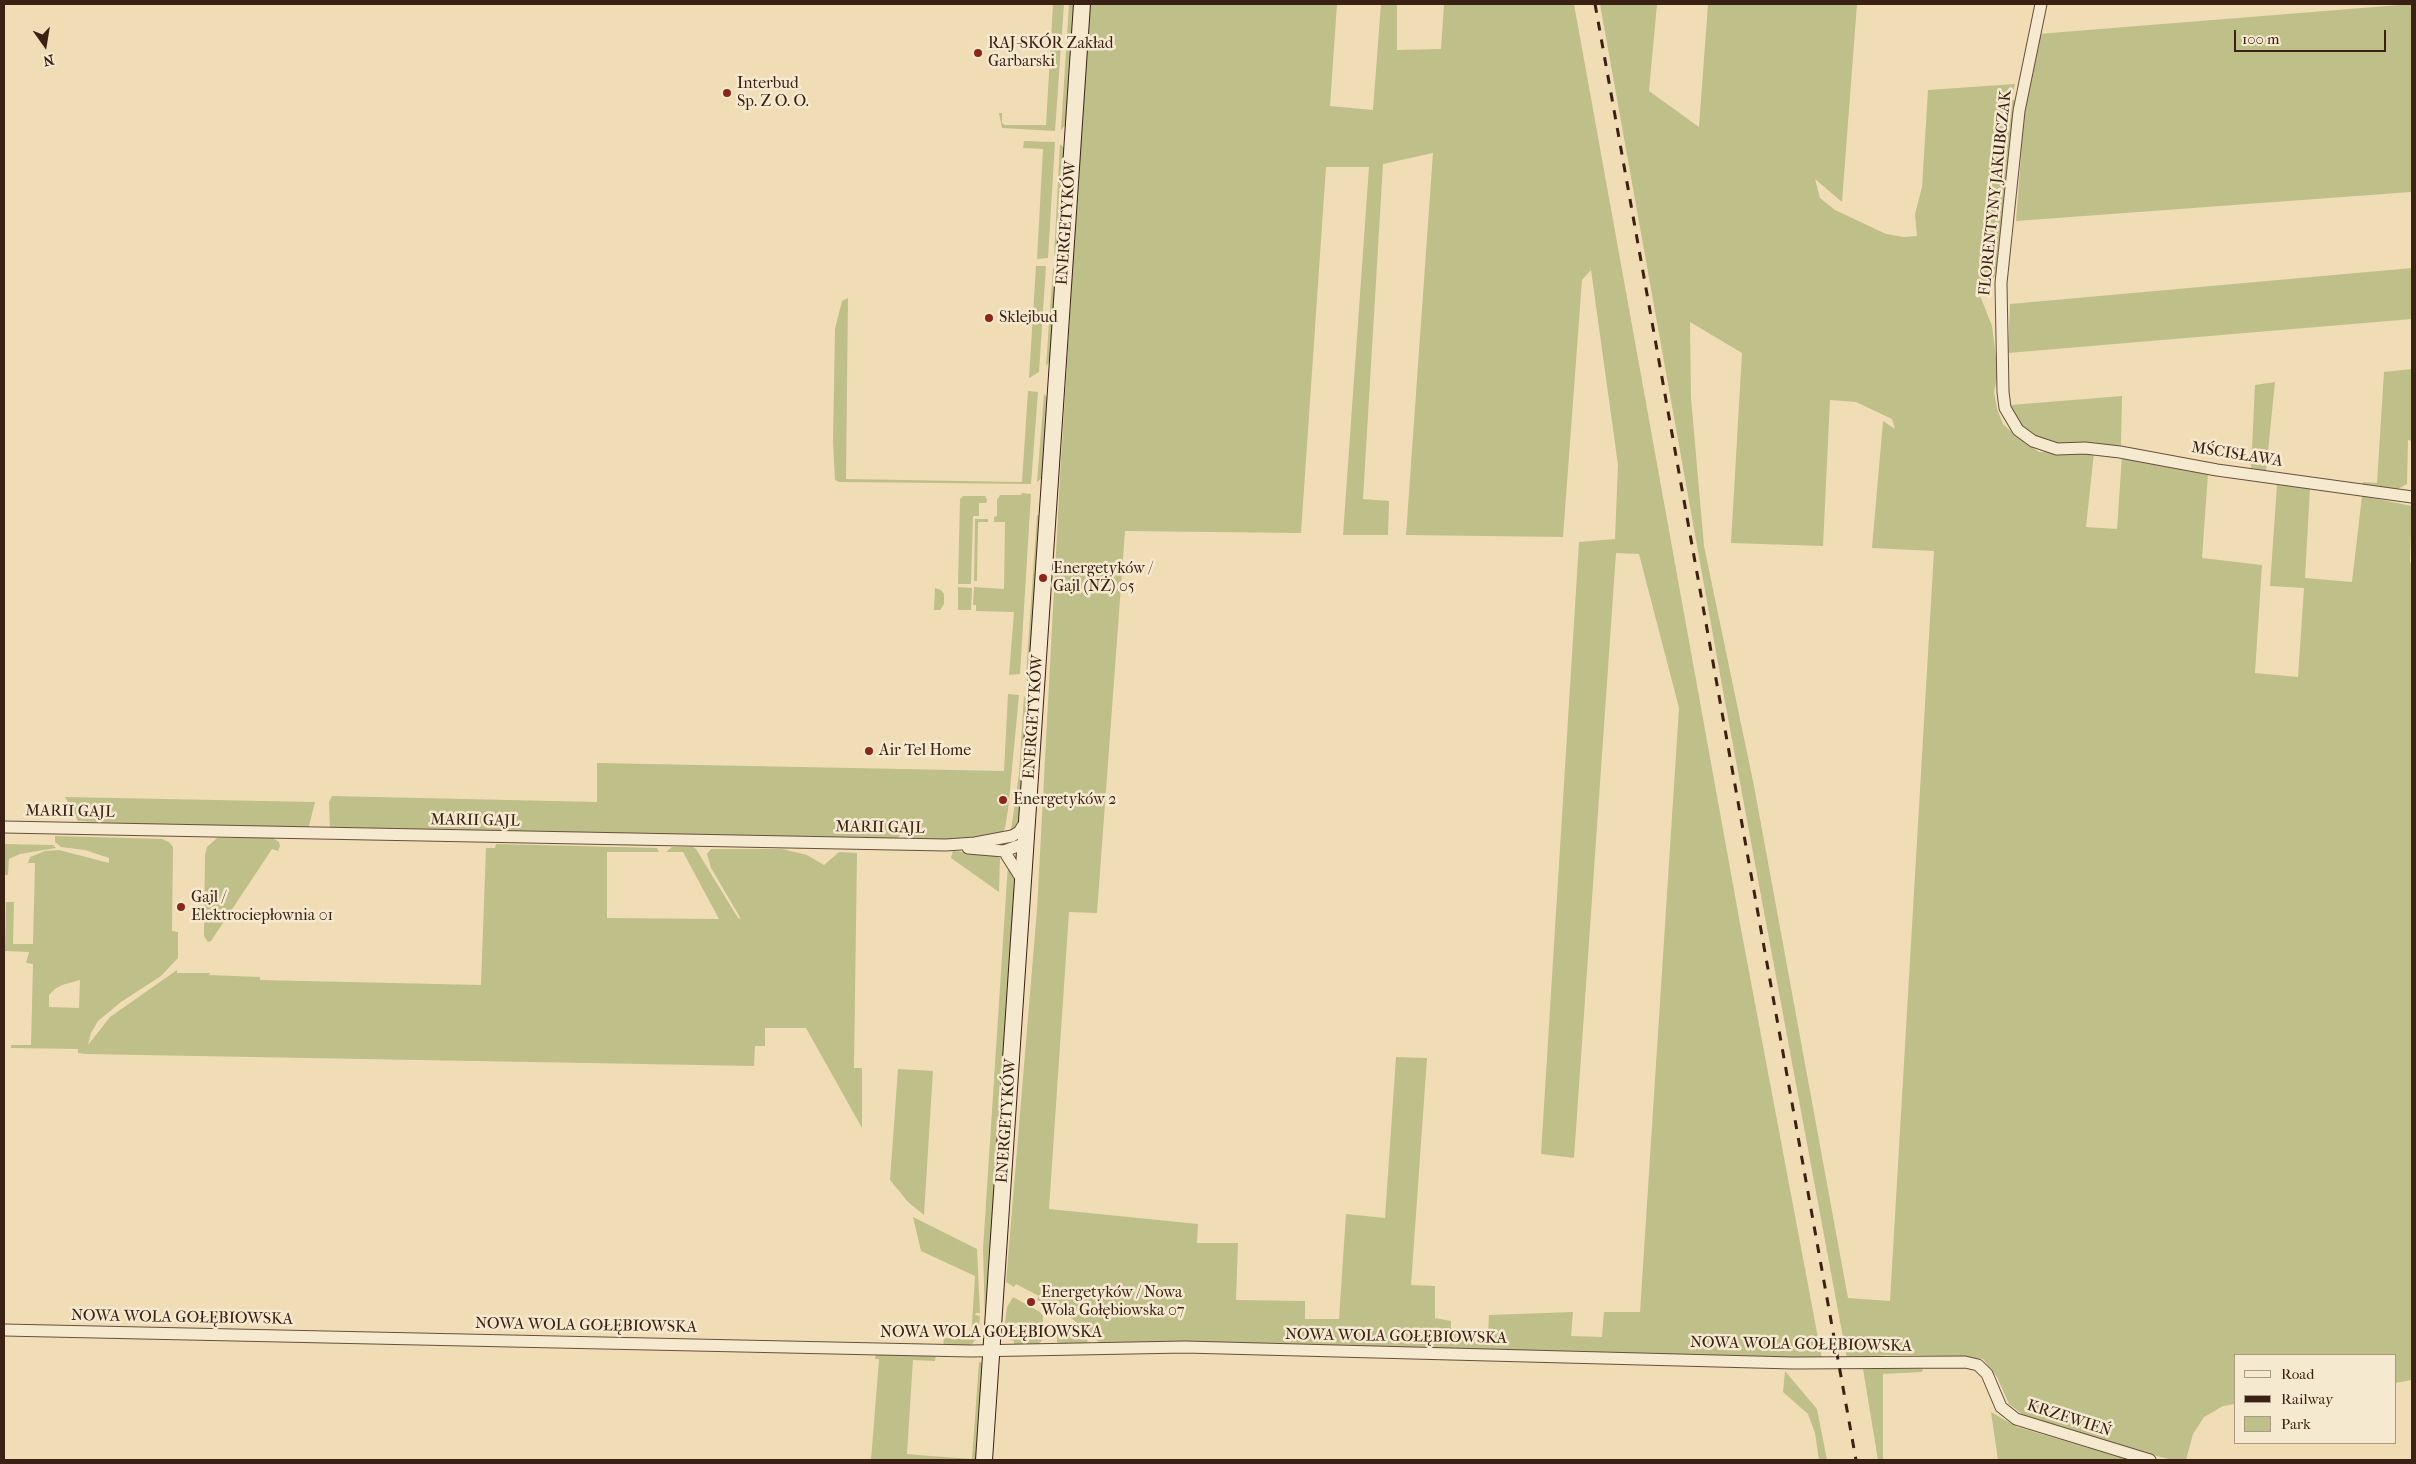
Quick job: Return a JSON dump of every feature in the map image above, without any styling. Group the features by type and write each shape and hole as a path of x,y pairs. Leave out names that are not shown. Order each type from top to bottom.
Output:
{"main road":[{"name":"ENERGETYKÓW","path":"984,1460 1082,4"}],"street":[{"name":"FLORENTYNY JAKUBCZAK","path":"2041,4 2018,111 2002,274 2003,392 2005,408 2018,430 2033,441 2057,448"},
{"name":"MŚCISŁAWA","path":"2057,448 2085,448 2120,452 2217,470 2412,497"},
{"path":"1006,838 1019,832 1027,819"},
{"name":"MARII GAJL","path":"4,827 946,845 1004,851 1026,843"},
{"name":"MARII GAJL","path":"946,845 1006,838 1014,838 1026,843"},
{"path":"1004,851 1024,883"},
{"name":"NOWA WOLA GOŁĘBIOWSKA","path":"4,1330 992,1350 1185,1348 1803,1363 1965,1362 1978,1365"},
{"name":"KRZEWIEŃ","path":"1978,1365 1987,1374 2001,1407 2016,1419 2150,1460"}],"green space":[{"path":"1053,4 1064,4 1055,131 1002,128 999,113 1002,113 1002,123 1005,125 1046,125"},
{"path":"1069,4 1077,4 1068,122 1061,130"},
{"path":"1089,4 1337,4 1330,106 1373,110 1381,4 1397,4 1397,50 1441,49 1444,4 1574,4 1741,929 1822,1359 1102,1345 1070,1317 1037,1300 1039,1296 1016,1284 1014,1287 1006,1282 1037,910 1060,477","holes":["1433,153 1406,535 1563,537 1582,280 1591,270 1618,465 1615,539 1579,542 1541,1154 1574,1158 1616,553 1639,554 1679,708 1640,1312 1604,1312 1602,1337 1571,1336 1573,1312 1489,1315 1488,1335 1451,1334 1451,1321 1435,1318 1435,1286 1411,1285 1427,1058 1396,1057 1385,1218 1346,1214 1339,1319 1305,1319 1305,1301 1236,1300 1238,1243 1197,1243 1198,1224 1049,1209 1069,912 1097,913 1125,531 1301,533 1326,167 1369,167 1343,535 1388,535 1389,501 1363,499 1383,164"]},
{"path":"1600,4 1657,4 1649,91 1699,127 1708,4 1857,4 1842,202 1815,179 1820,198 1835,210 1886,234 1904,237 1917,236 1915,214 1922,187 1928,90 2015,84 2011,100 2026,99 2038,34 2412,4 2412,195 2411,192 2016,221 2023,131 2014,131 1998,248 1997,270 1993,280 1977,288 1992,326 1998,373 1994,392 1997,409 2003,424 2017,437 2039,452 2094,453 2086,527 2117,529 2122,456 2208,474 2202,558 2262,565 2255,673 2298,677 2304,588 2270,586 2277,485 2310,488 2305,578 2352,582 2362,496 2412,506 2410,562 2412,563 2412,1380 2396,1383 2396,1354 2234,1354 2234,1404 2223,1406 2204,1417 2193,1434 2186,1460 2173,1460 2103,1443 2027,1418 2009,1404 1997,1377 1983,1359 1962,1356 1887,1355 1847,1359 1723,691","holes":["1690,322 1742,353 1731,543 1823,546 1830,400 1856,402 1892,419 1895,429 1883,421 1872,548 1934,551 1890,1301 1848,1298 1754,786 1704,546 1691,398"]},
{"path":"1024,141 1055,142 1048,258 1037,259 1043,149 1023,148"},
{"path":"1060,144 1065,149 1059,252 1054,257"},
{"path":"1036,266 1046,266 1039,372 1029,378"},
{"path":"1053,268 1056,271 1052,359 1046,366"},
{"path":"2412,268 2412,319 2008,353 2010,304"},
{"path":"848,298 846,479 1022,482 1028,391 1038,392 1031,484 839,482 835,480 833,442 835,329 842,301"},
{"path":"2412,369 2412,441 2408,440 2407,484 2398,489 2362,486 2363,482 2377,483 2384,372"},
{"path":"2008,377 2011,405 2122,396 2121,446 2041,442 2029,434 2019,423 2008,404"},
{"path":"2275,382 2266,471 2251,469 2255,385"},
{"path":"1044,394 1049,399 1043,477 1037,482"},
{"path":"1022,493 1031,494 1020,674 1009,675 1014,612 976,611 976,605 973,605 974,587 1004,589 1005,522 994,522 994,517 997,516 997,500 1000,495 1021,495"},
{"path":"963,496 985,496 987,500 986,503 979,503 979,516 973,516 971,584 958,584 960,499"},
{"path":"1037,515 1042,515 1030,673 1026,675"},
{"path":"975,519 988,519 988,522 978,522 977,581 974,581"},
{"path":"958,587 972,588 971,610 958,610"},
{"path":"935,588 941,590 944,594 944,604 940,610 934,610"},
{"path":"1008,694 1019,695 1008,810 1005,828 1001,835 946,840 912,840 908,833 902,833 897,839 330,829 329,802 332,796 597,802 597,763 1004,771"},
{"path":"1024,696 1028,700 1023,813 1017,825 1011,830 1019,774"},
{"path":"65,797 315,802 307,834 78,821"},
{"path":"55,836 162,839 169,842 173,847 172,931 178,932 178,958 161,976 121,1002 98,1021 91,1033 88,1045 110,1017 177,970 177,973 210,973 209,975 260,977 260,980 481,985 486,848 495,848 496,844 657,848 659,852 607,852 607,918 719,919 683,852 666,852 672,847 693,847 696,849 738,918 741,919 711,868 707,854 711,849 782,849 807,855 824,865 839,852 857,853 854,1068 862,1068 862,1128 806,1028 765,1028 765,1046 755,1046 754,1066 85,1054 78,1053 78,1049 11,1048 11,1045 31,1045 33,964 26,963 29,952 5,951 6,902 14,902 13,944 33,944 35,863 28,863 30,857 45,851 59,850 109,863 109,858 85,850 61,847 55,842","holes":["80,980 79,1008 49,1007 49,995 62,985"]},
{"path":"217,838 273,838 279,842 280,846 278,851 272,849 211,941 208,942 204,936 205,855 207,847"},
{"path":"4,844 53,845 56,848 20,854 9,859 8,875 4,875"},
{"path":"953,851 991,854 1000,858 999,892 951,858"},
{"path":"1008,864 1017,879 988,1322 985,1321 983,1249"},
{"path":"898,1069 933,1071 924,1215 908,1202 890,1180"},
{"path":"913,1217 977,1249 980,1313 975,1315 980,1316 978,1337 970,1346 944,1346 943,1338 971,1339 975,1276 921,1251"},
{"path":"1013,1297 1040,1312 1043,1316 1043,1339 1038,1345 1014,1345 1014,1341 1010,1340 1005,1323 1007,1307"},
{"path":"1063,1325 1085,1336 1089,1344 1064,1346 1057,1342 1057,1328"},
{"path":"876,1354 936,1355 935,1361 913,1360 907,1454 972,1459 979,1362 983,1363 979,1460 871,1460 879,1359 875,1359"},
{"path":"1863,1369 1923,1369 1922,1372 1883,1374 1883,1460 1878,1460"},
{"path":"1785,1371 1817,1409 1827,1460 1819,1460 1815,1433 1808,1414 1783,1392"},
{"path":"1991,1412 2017,1427 2130,1460 1998,1460"}],"railway":[{"path":"1595,4 1856,1460"}],"place":[{"name":"RAJ-SKÓR Zakład Garbarski","path":"978,53"},
{"name":"Interbud Sp. Z O. O.","path":"727,93"},
{"name":"Sklejbud","path":"989,318"},
{"name":"Energetyków / Gajl (NŻ) 05","path":"1043,578"},
{"name":"Air Tel Home","path":"869,751"},
{"name":"Energetyków 2","path":"1003,800"},
{"name":"Gajl / Elektrociepłownia 01","path":"181,907"},
{"name":"Energetyków / Nowa Wola Gołębiowska 07","path":"1031,1302"}]}
